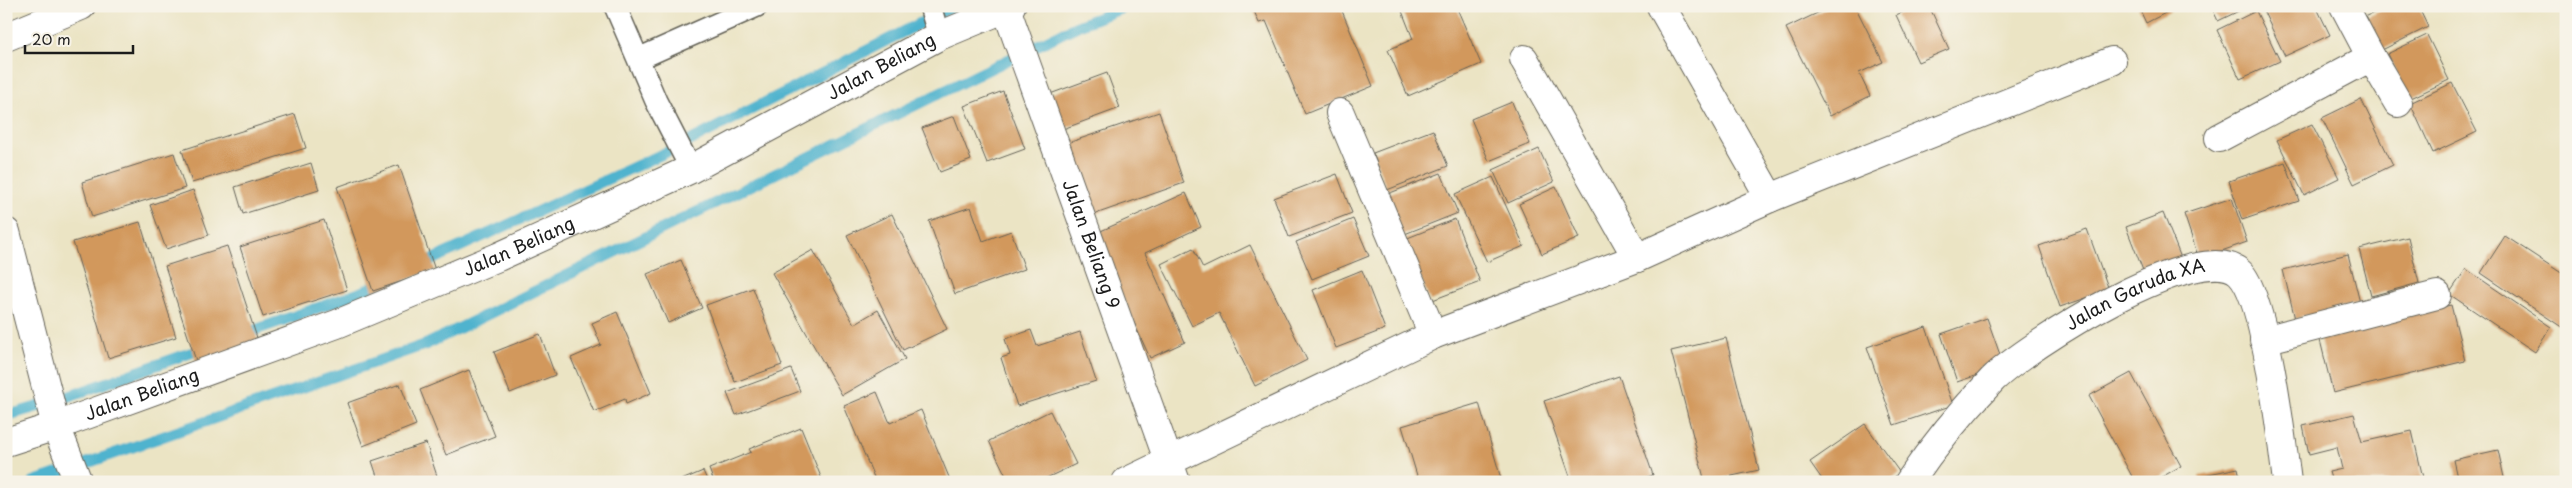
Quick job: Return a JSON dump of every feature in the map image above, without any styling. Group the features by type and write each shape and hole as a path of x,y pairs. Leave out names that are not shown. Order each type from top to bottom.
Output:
{"street":[{"path":"6,37 81,6"},
{"path":"1661,6 1770,198"},
{"path":"2344,6 2398,103"},
{"name":"Jalan Beliang","path":"6,442 56,426 337,324 498,257 691,168 939,36 1009,7"},
{"name":"Jalan Beliang 9","path":"1009,7 1172,472"},
{"path":"2219,138 2371,57"},
{"path":"1524,58 1637,258"},
{"path":"1126,482 1172,472 1433,335 1637,258 1770,198 2112,61"},
{"path":"1340,113 1433,335"},
{"path":"8,245 56,426 78,482"},
{"name":"Jalan Garuda XA","path":"1909,482 1953,425 1994,379 2034,347 2129,291 2178,271 2212,265 2234,267 2242,274 2258,304 2287,482"},
{"path":"2264,340 2437,294"}],"lane":[{"path":"615,6 656,101 691,168"},
{"path":"638,59 757,6"},
{"path":"930,6 939,36"}],"building":[{"path":"1252,6 1291,6 1292,8 1297,6 1340,6 1373,86 1305,114 1266,21 1259,23"},
{"path":"1400,6 1456,6 1481,64 1408,96 1388,50 1413,39"},
{"path":"1832,6 1855,6 1883,62 1859,73 1870,96 1830,116 1786,28"},
{"path":"1916,6 1934,6 1930,8 1949,49 1918,62 1896,15"},
{"path":"2138,6 2179,6 2146,23"},
{"path":"2211,6 2249,6 2218,21"},
{"path":"2261,6 2316,6 2330,35 2285,56"},
{"path":"2389,6 2418,6 2428,27 2382,50 2365,17"},
{"path":"2256,11 2280,61 2240,79 2217,30"},
{"path":"2427,35 2449,80 2409,99 2387,54"},
{"path":"1107,73 1120,108 1063,129 1050,94"},
{"path":"2452,83 2477,132 2433,153 2410,103"},
{"path":"1003,91 1025,149 987,163 964,106"},
{"path":"2361,99 2393,165 2354,184 2322,118"},
{"path":"1512,102 1530,144 1489,161 1471,119"},
{"path":"1159,112 1184,183 1084,218 1059,146"},
{"path":"295,114 306,148 192,183 182,150"},
{"path":"954,116 971,160 940,172 922,128"},
{"path":"2312,124 2339,178 2304,195 2277,140"},
{"path":"1433,130 1448,166 1387,190 1373,153"},
{"path":"1539,149 1554,182 1508,203 1493,170"},
{"path":"174,153 185,188 92,217 82,182"},
{"path":"2285,162 2299,201 2242,220 2229,181"},
{"path":"311,163 319,190 243,214 235,187"},
{"path":"399,165 435,270 373,291 337,187"},
{"path":"1441,173 1458,213 1397,237 1380,197"},
{"path":"1337,174 1352,213 1289,237 1274,198"},
{"path":"1493,177 1524,246 1487,262 1455,194"},
{"path":"1556,187 1579,238 1542,254 1519,204"},
{"path":"193,190 209,235 166,249 150,205"},
{"path":"1186,193 1201,227 1145,253 1185,342 1150,358 1094,234"},
{"path":"2232,198 2247,242 2199,259 2184,214"},
{"path":"971,207 983,241 1011,231 1025,269 955,294 929,221"},
{"path":"2163,213 2181,258 2144,273 2126,227"},
{"path":"892,214 947,329 903,350 847,235"},
{"path":"1353,219 1369,256 1312,279 1296,242"},
{"path":"1455,219 1480,282 1430,301 1405,239"},
{"path":"324,220 347,290 263,317 240,247"},
{"path":"140,222 176,337 108,358 73,242"},
{"path":"2087,229 2109,290 2060,307 2039,246"},
{"path":"2505,236 2566,276 2566,330 2481,273"},
{"path":"2408,237 2419,283 2371,296 2359,249"},
{"path":"1250,245 1307,360 1255,386 1219,313 1192,326 1161,264 1193,248 1203,268"},
{"path":"227,246 261,350 199,370 165,266"},
{"path":"813,250 854,324 878,310 905,359 842,395 772,273"},
{"path":"2348,254 2360,303 2295,319 2283,270"},
{"path":"681,260 702,308 668,323 647,274"},
{"path":"2466,269 2551,327 2535,352 2449,294"},
{"path":"1362,270 1385,329 1336,348 1313,290"},
{"path":"753,288 782,365 735,382 706,305"},
{"path":"2451,305 2465,361 2333,393 2319,336"},
{"path":"617,312 651,393 626,404 625,399 594,412 571,358 601,345 592,323"},
{"path":"1987,318 2004,366 1957,382 1941,334"},
{"path":"1926,327 1953,405 1894,425 1867,347"},
{"path":"1031,330 1037,346 1080,332 1096,381 1017,406 1001,358 1010,355 1005,339"},
{"path":"540,334 555,375 510,393 494,352"},
{"path":"1726,338 1759,470 1705,482 1671,351"},
{"path":"791,369 800,391 736,415 727,393"},
{"path":"469,370 495,436 446,455 420,390"},
{"path":"2131,373 2181,466 2153,482 2135,482 2089,396"},
{"path":"1619,376 1653,475 1633,482 1572,482 1544,401"},
{"path":"400,384 416,425 363,446 347,403"},
{"path":"877,392 890,423 921,410 951,482 876,482 844,406"},
{"path":"1479,403 1502,482 1419,482 1402,426"},
{"path":"1050,411 1076,464 1038,482 1009,482 989,441"},
{"path":"2354,414 2362,442 2412,431 2424,482 2332,482 2329,472 2342,469 2337,447 2309,454 2303,426"},
{"path":"1865,424 1900,473 1888,482 1824,482 1810,462"},
{"path":"801,428 823,482 714,482 709,469 751,452 749,449"},
{"path":"426,443 439,482 379,482 372,461"},
{"path":"2498,450 2505,482 2458,482 2453,460"},
{"path":"2238,468 2241,482 2200,482 2199,476"},
{"path":"703,471 708,482 677,482"}],"waterway":[{"path":"418,266 680,146 954,6"},
{"path":"33,482 427,344 1077,26 1128,6"},
{"path":"241,335 357,294 385,281"},
{"path":"6,416 50,403 207,347"}]}
